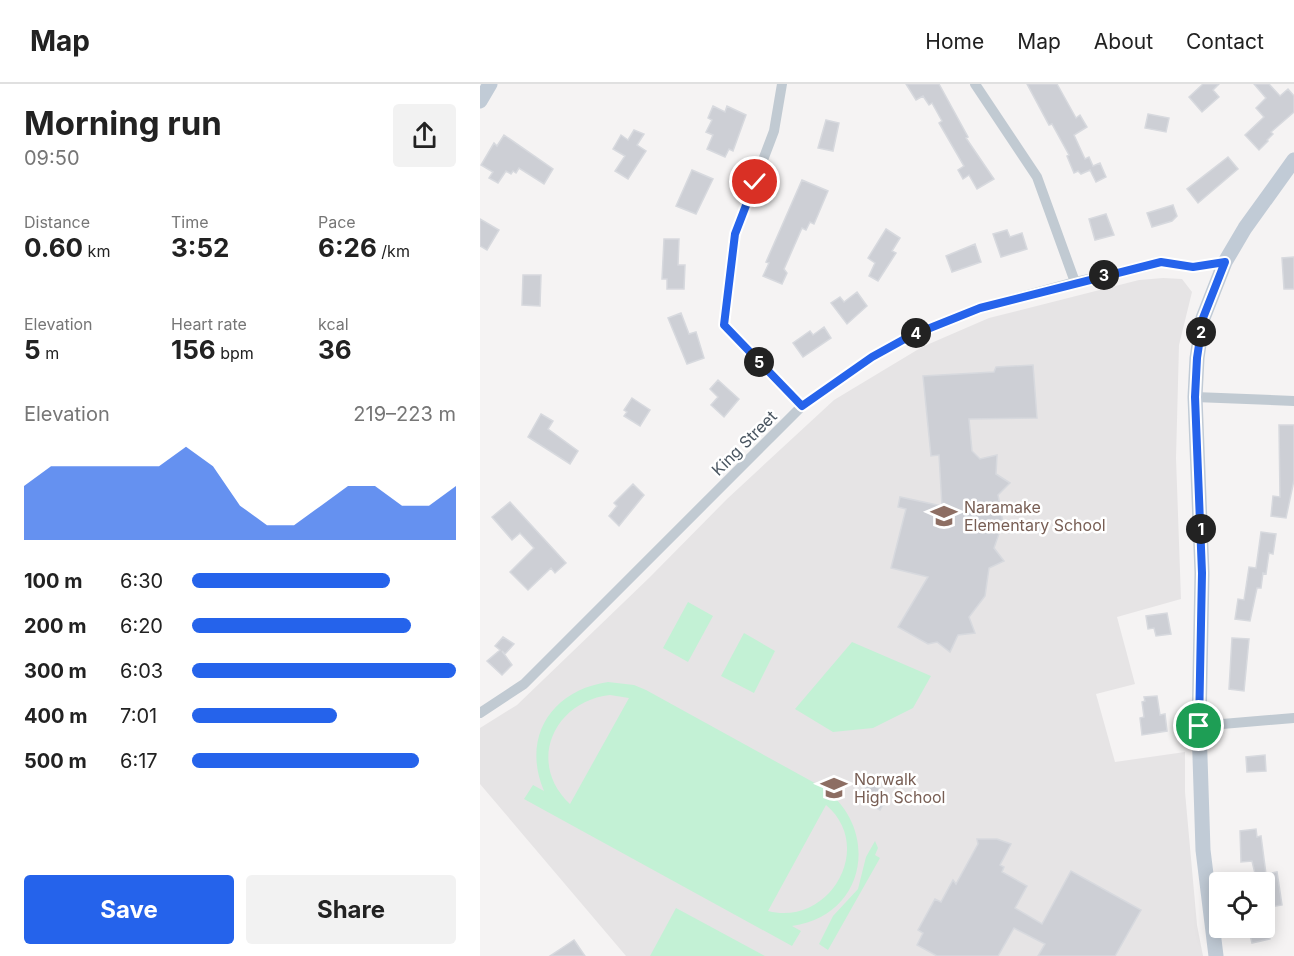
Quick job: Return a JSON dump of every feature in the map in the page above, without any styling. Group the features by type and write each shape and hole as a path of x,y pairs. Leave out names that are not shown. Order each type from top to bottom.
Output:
{"main road":[{"path":"480,101 490,84"},
{"path":"1216,956 1203,850 1199,726 1202,573 1195,397 1197,358 1203,318 1225,262 1245,228 1294,160"}],"street":[{"path":"782,84 774,130 735,234 724,325 802,406"},
{"path":"975,84 1037,177 1076,282"},
{"name":"King Street","path":"480,713 524,684 802,406 872,357 910,336 980,308 1076,282 1161,262 1193,267 1225,262"},
{"path":"1195,397 1294,401"},
{"path":"1199,726 1294,717"}],"shaded area":[{"path":"1182,279 1192,292 1179,345 1176,458 1181,599 1117,617 1135,684 1096,694 1115,762 1185,752 1185,792 1197,925 1203,956 626,956 480,784 480,728 517,705 727,499 834,400 922,347 989,318 1139,280"}],"green space":[{"path":"688,602 713,616 688,662 663,648"},
{"path":"744,633 775,651 754,693 721,676"},
{"path":"852,642 931,676 913,708 873,728 833,732 795,709"},
{"path":"608,682 634,685 646,690 822,787 841,804 853,825 858,846 857,868 850,888 837,906 817,919 792,926 801,931 792,946 524,799 533,785 544,791 538,771 536,752 539,735 546,719 571,695 588,687","holes":["610,695 629,698 570,804 557,788 550,771 549,753 552,736 561,721 574,709 590,700","826,805 840,822 847,842 846,861 839,880 826,896 810,907 790,913 768,911"]},
{"path":"875,841 878,848 875,855 880,858 828,950 819,944 833,916 858,889 866,857"},
{"path":"676,908 765,956 650,956"}],"building":[{"path":"906,84 939,84 968,137 966,138 994,179 977,189 969,175 963,179 958,170 964,166 939,123 942,121 932,103 929,105 923,96 916,100"},
{"path":"1027,84 1057,84 1076,118 1080,115 1087,127 1074,135 1085,159 1089,157 1093,166 1100,163 1106,177 1096,182 1090,170 1081,174 1078,171 1074,173 1067,156 1069,155 1052,124 1049,125"},
{"path":"1203,84 1219,84 1213,90 1219,97 1202,112 1189,97"},
{"path":"1254,84 1269,84 1280,96 1288,89 1294,96 1294,112 1271,132 1273,134 1259,150 1245,135 1264,117 1256,108 1266,98"},
{"path":"713,106 725,112 727,106 746,115 733,151 729,149 725,157 707,149 713,135 706,132 712,120 708,118"},
{"path":"1148,114 1169,118 1166,132 1145,128"},
{"path":"826,120 839,123 833,151 818,148"},
{"path":"634,130 644,134 637,145 646,151 628,179 615,171 625,156 613,149 621,135 628,140"},
{"path":"504,135 553,169 544,184 519,168 516,173 513,171 511,174 506,171 498,183 489,178 493,172 481,165 494,143 497,146"},
{"path":"1228,157 1238,169 1198,203 1187,189"},
{"path":"692,170 713,179 696,214 676,206"},
{"path":"802,180 828,191 814,224 810,222 806,230 802,228 784,269 787,273 782,284 763,276 769,263 766,262"},
{"path":"1173,205 1177,216 1172,221 1152,227 1147,213"},
{"path":"1106,214 1114,235 1095,240 1089,219"},
{"path":"480,219 499,230 487,250 480,246"},
{"path":"886,229 900,238 892,251 896,253 878,281 869,276 875,263 868,258"},
{"path":"1007,230 1010,237 1022,233 1027,249 1001,257 993,234"},
{"path":"664,239 679,239 678,265 685,265 684,289 667,289 667,279 662,279"},
{"path":"975,244 981,262 952,272 946,256"},
{"path":"1294,257 1294,289 1284,289 1282,258"},
{"path":"523,275 541,275 540,306 522,305"},
{"path":"857,292 867,306 847,324 831,303 840,297 844,302"},
{"path":"681,313 689,334 696,332 704,358 687,364 668,318"},
{"path":"824,327 831,338 803,357 793,343 810,331 813,335"},
{"name":"Naramake Elementary School","path":"1033,365 1037,418 969,419 972,451 980,459 997,455 996,474 1010,483 998,495 1003,522 994,548 1004,561 989,568 985,596 969,617 975,633 958,635 950,652 937,642 928,644 898,627 928,577 891,568 906,509 898,507 900,497 942,506 939,455 931,456 923,376 994,372 996,367"},
{"path":"718,380 739,399 724,417 711,405 718,397 710,389"},
{"path":"632,398 650,410 640,426 624,416 627,412 624,410"},
{"path":"541,414 553,421 548,429 578,451 570,464 528,437"},
{"path":"1279,425 1294,425 1294,480 1286,518 1271,516 1273,496 1280,497"},
{"path":"633,484 644,495 619,526 609,516 617,506 614,503"},
{"path":"510,502 566,563 555,573 551,568 528,590 510,572 534,548 520,533 512,540 492,517"},
{"path":"1261,532 1276,534 1273,554 1269,553 1266,574 1263,573 1261,588 1257,588 1250,621 1235,619 1238,599 1244,600 1249,567 1256,568"},
{"path":"1167,613 1171,634 1156,636 1154,628 1148,629 1146,616"},
{"path":"503,637 514,644 505,654 502,651 512,665 502,675 487,661 500,650 495,646"},
{"path":"1232,638 1249,639 1244,691 1229,689"},
{"path":"1157,696 1160,715 1165,714 1167,731 1142,735 1140,718 1144,717 1142,702 1145,701 1144,697"},
{"path":"1265,755 1266,771 1247,772 1246,757"},
{"path":"868,782 889,794 880,810 859,798"},
{"path":"1256,829 1257,837 1261,836 1266,872 1255,872 1252,861 1241,862 1240,831"},
{"path":"977,839 997,839 1011,844 1000,865 1004,867 1002,872 1027,886 1015,908 1042,924 1071,871 1141,910 1115,956 1038,956 1045,944 1014,928 998,956 937,956 917,945 923,933 918,930 935,899 941,902 953,880 956,884 978,844"},
{"path":"1275,872 1277,872 1282,905 1275,906"},
{"path":"1251,938 1270,938 1270,939 1252,943"},
{"path":"574,940 585,956 550,956"}],"place":[{"name":"Naramake Elementary School","path":"944,516"},
{"name":"Norwalk High School","path":"834,788"}],"route":[{"path":"755,182 735,234 724,325 802,406 872,357 910,336 980,308 1161,262 1193,267 1225,262 1203,318 1197,358 1195,397 1202,573 1199,726"}]}
